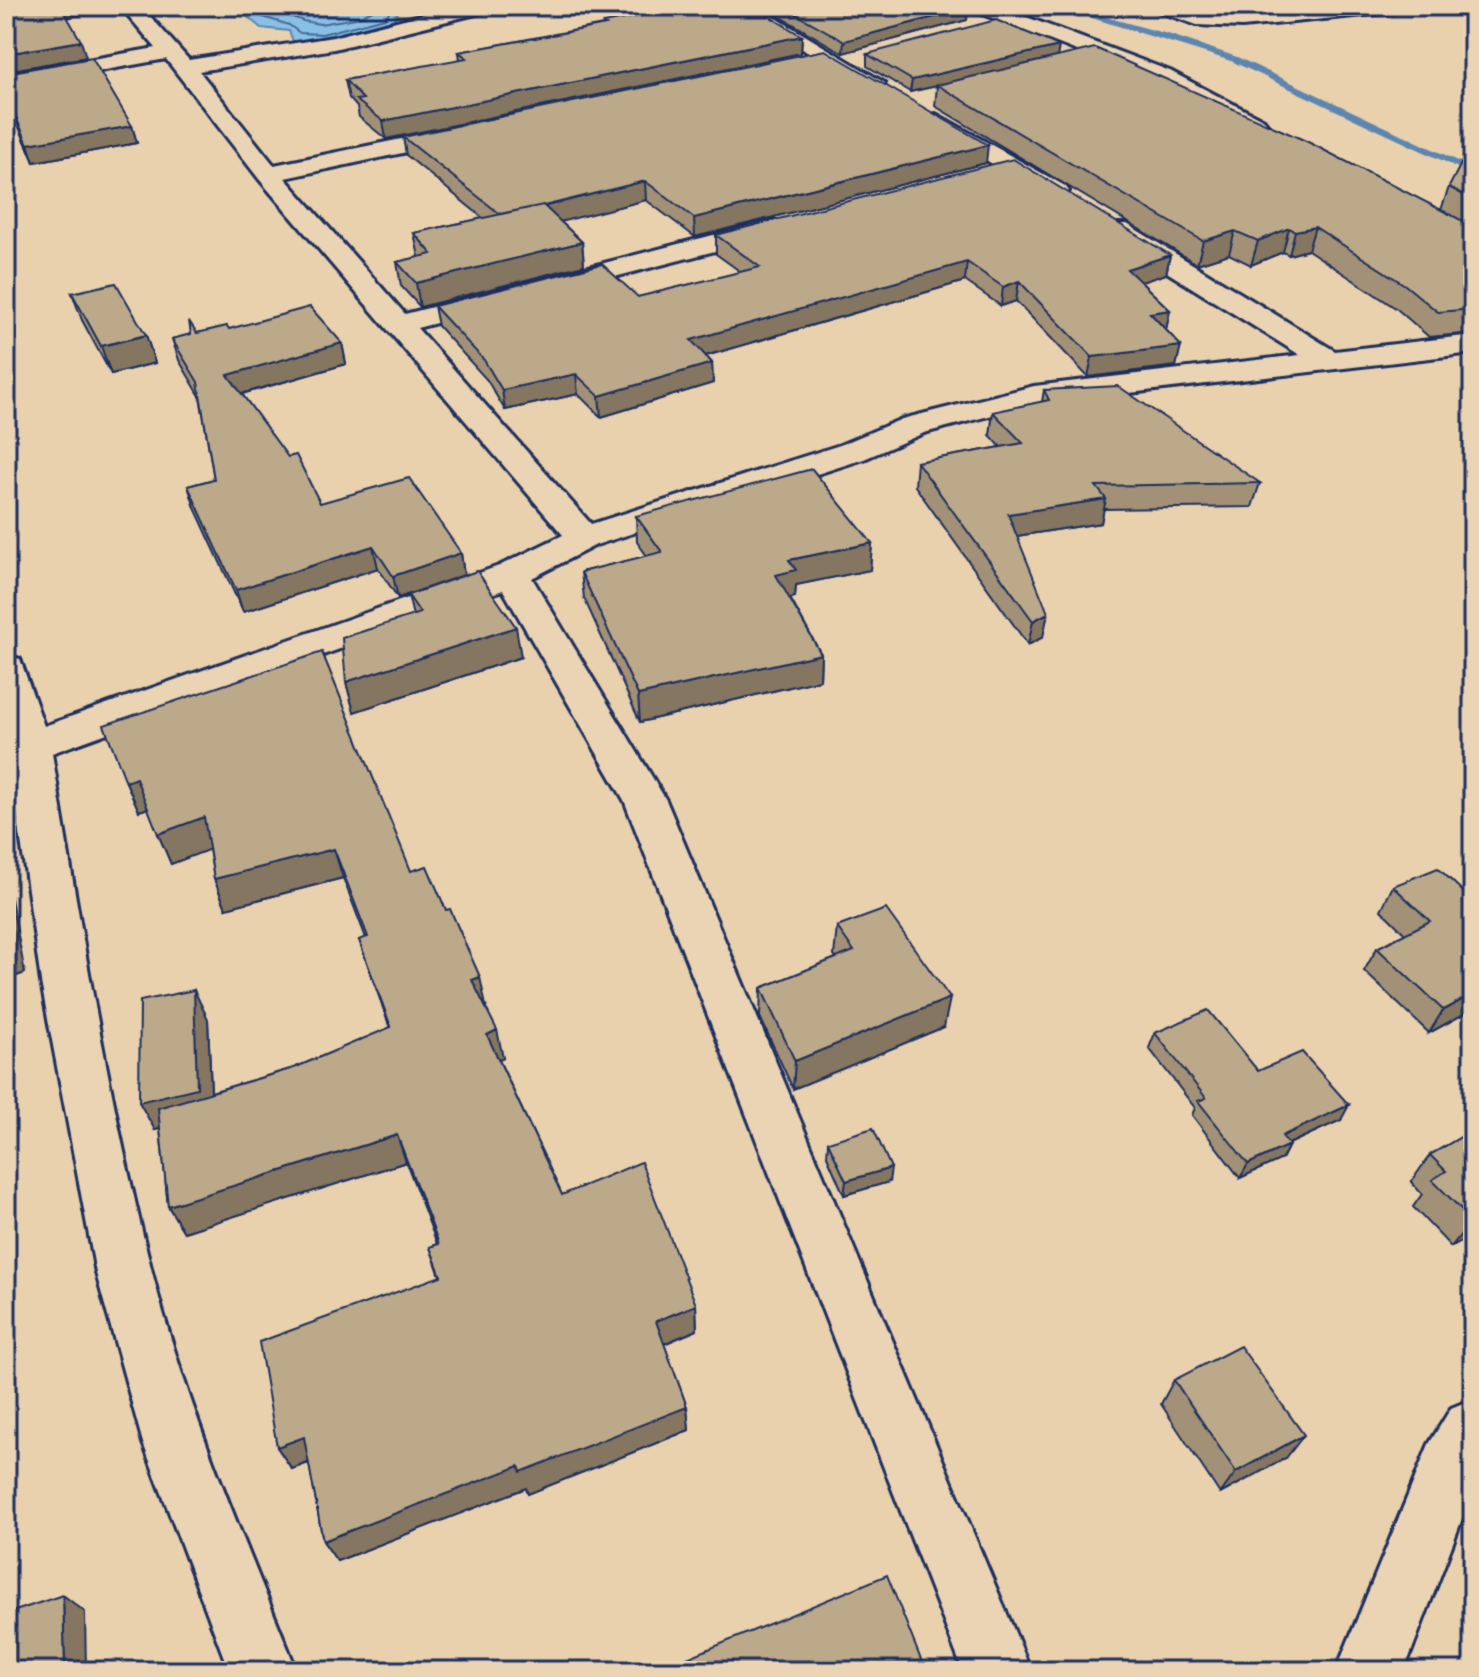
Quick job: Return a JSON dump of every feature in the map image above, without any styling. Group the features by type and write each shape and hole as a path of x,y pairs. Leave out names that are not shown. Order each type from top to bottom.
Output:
{"street":[{"path":"130,6 177,59 268,174 584,538"},
{"path":"6,81 334,43 479,6"},
{"path":"742,6 893,95"},
{"path":"1161,6 1197,19 1242,21 1395,6"},
{"path":"979,16 1009,18 1111,55 1192,90 1273,135"},
{"path":"800,62 873,55"},
{"path":"1070,65 1111,55"},
{"path":"919,111 1015,166 1330,361"},
{"path":"268,174 487,128"},
{"path":"985,174 1015,166"},
{"path":"399,324 800,221"},
{"path":"30,746 512,574 584,538 852,452 913,426 1034,395 1473,344"},
{"path":"512,574 645,800 997,1671"},
{"path":"6,668 30,746 65,982 124,1273 174,1443 263,1671"},
{"path":"1370,1671 1451,1466 1473,1430"}],"water":[{"path":"248,6 401,7 391,24 321,42 293,41 289,31 261,28 243,13"}],"building":[{"path":"6,6 61,6 81,41 6,54"},
{"path":"689,6 752,6 802,36 383,121 356,100 363,99 345,80 467,58 459,52"},
{"path":"782,6 963,6 968,8 844,41"},
{"path":"996,20 1059,46 912,80 867,54"},
{"path":"1095,48 1306,141 1473,226 1473,309 1438,312 1405,285 1315,227 1295,231 1289,228 1258,241 1235,231 1203,241 937,85"},
{"path":"825,50 988,145 694,218 645,181 500,214 403,137"},
{"path":"92,58 132,126 28,144 6,95 6,73"},
{"path":"1473,153 1473,200 1449,187 1466,154"},
{"path":"1013,159 1170,255 1127,269 1170,310 1150,313 1181,346 1092,357 1019,281 1003,287 967,262 691,340 712,363 599,396 576,374 502,390 484,360 434,306 602,264 638,297 760,267 716,235"},
{"path":"543,205 582,242 416,283 397,262 432,254 414,233"},
{"path":"116,283 146,335 101,346 72,293"},
{"path":"310,307 342,343 228,375 288,457 296,455 320,503 409,478 461,553 393,576 373,546 236,590 188,486 214,479 198,382 172,339 191,334 189,321 197,333 227,326 229,329"},
{"path":"1118,386 1260,483 1096,486 1106,499 1008,514 1048,613 1033,621 917,462 1023,443 993,412 1049,400 1044,390"},
{"path":"812,469 872,543 789,560 796,570 776,575 821,654 638,695 581,572 662,552 636,516"},
{"path":"477,571 516,627 346,682 342,638 420,613 408,595"},
{"path":"322,652 411,871 427,866 446,910 450,909 480,977 472,980 497,1030 487,1035 562,1195 641,1162 696,1305 656,1321 687,1407 521,1472 519,1466 323,1541 304,1437 277,1447 259,1342 441,1276 430,1247 439,1244 397,1135 168,1206 158,1108 294,1068 391,1027 359,940 368,937 334,849 214,879 204,817 158,834 136,778 126,782 104,725"},
{"path":"1438,868 1473,901 1473,994 1443,1010 1377,948 1430,921 1393,886"},
{"path":"886,909 950,998 795,1061 761,988 854,951 837,927"},
{"path":"194,990 197,1088 139,1102 140,1001"},
{"path":"1208,1010 1258,1071 1302,1052 1349,1105 1282,1136 1289,1145 1248,1164 1198,1101 1206,1098 1155,1033"},
{"path":"873,1128 891,1168 846,1181 828,1142"},
{"path":"1473,1130 1472,1220 1432,1180 1446,1171 1430,1155"},
{"path":"1240,1346 1304,1435 1236,1472 1174,1380"},
{"path":"887,1575 923,1671 677,1671 675,1663"},
{"path":"63,1595 65,1671 6,1671 6,1614"}],"waterway":[{"path":"1057,6 1169,37 1234,59 1473,172"}]}
